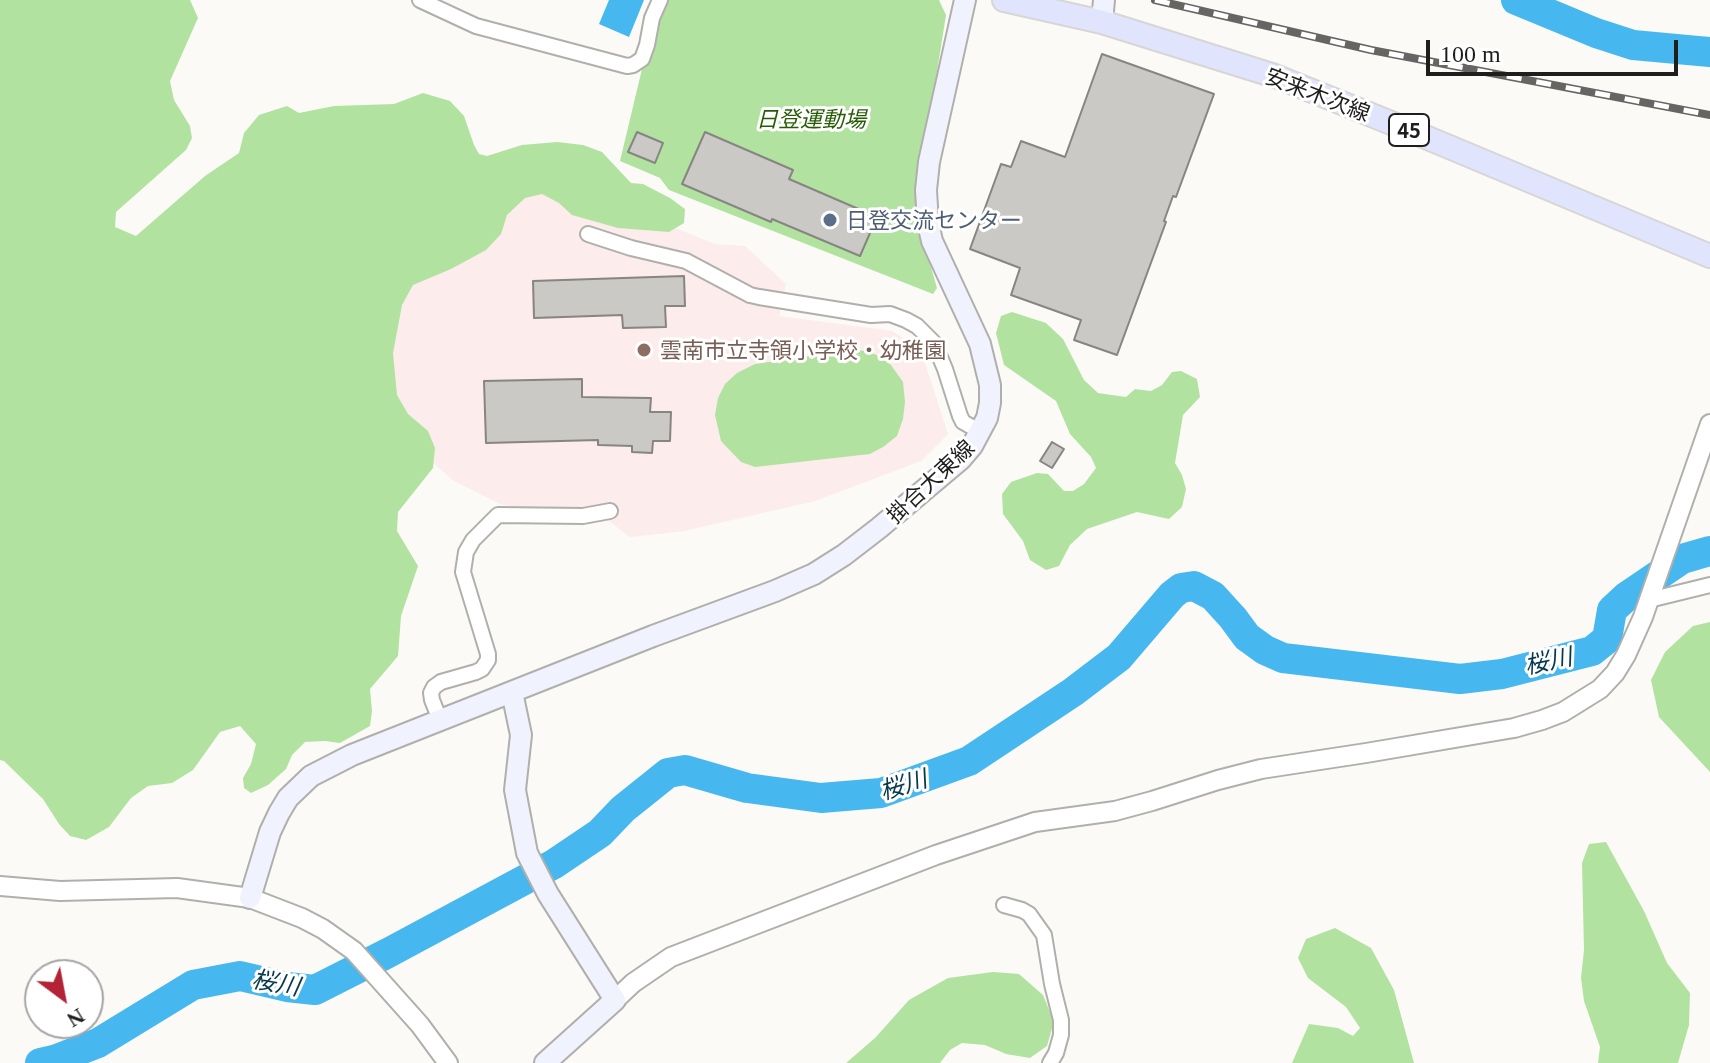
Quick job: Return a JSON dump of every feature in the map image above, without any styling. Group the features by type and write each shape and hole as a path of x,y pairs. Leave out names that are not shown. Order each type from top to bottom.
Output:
{"main road":[{"name":"掛合大東線","path":"250,898 279,813 311,776 352,755 814,574 844,555 961,459 972,446 987,418 990,385 980,344 932,241 926,190 929,162 965,0"},
{"name":"安来木次線","path":"1004,0 1103,11 1426,136 1710,256"},
{"path":"512,692 521,735 515,790 527,853 615,1000 545,1063"}],"street":[{"path":"420,0 476,26 627,66 642,59 660,0"},
{"path":"588,234 686,261 750,295 871,315 890,314 906,320 934,343 963,422 981,432"},
{"path":"615,1000 633,983 671,957 936,855 1035,822 1115,811 1261,769 1514,728 1563,712 1600,689 1615,673 1637,632 1710,424"},
{"path":"440,720 432,700 434,687 482,669 488,660 463,572 466,552 473,540 498,515 583,516 610,511"},
{"path":"1650,595 1710,585"},
{"path":"0,886 60,891 177,888 250,898 302,918 354,951 420,1025 448,1063"},
{"path":"1004,905 1029,914 1044,935 1061,1020 1061,1035 1050,1063"}],"shaded area":[{"name":"雲南市立寺領小学校・幼稚園","path":"506,175 609,201 715,244 745,246 786,284 779,316 892,331 911,343 923,357 948,434 921,461 815,501 684,531 630,537 596,511 548,514 500,504 454,481 372,411 407,261"}],"green space":[{"path":"0,0 190,0 198,18 170,81 174,100 190,126 192,138 186,150 116,212 115,227 136,236 205,176 239,153 244,133 259,115 287,106 299,113 334,106 394,104 423,93 450,101 464,116 479,154 487,156 522,145 557,142 583,145 602,152 631,183 643,184 685,209 684,223 669,232 618,228 572,215 542,194 525,198 507,215 501,234 486,250 413,285 402,305 393,353 397,395 408,414 428,431 435,448 433,468 398,512 397,531 418,566 401,616 398,656 370,689 370,726 340,743 305,742 292,755 286,769 268,785 251,793 244,788 243,778 251,764 256,744 240,726 220,732 193,770 172,783 148,786 131,798 109,827 86,840 70,836 43,799 0,760"},
{"name":"日登運動場","path":"664,0 939,0 946,15 920,178 917,219 937,288 933,294 669,190 660,178 620,161 642,69"},
{"path":"1012,312 1046,323 1063,339 1084,380 1098,393 1126,397 1135,389 1151,391 1162,385 1172,372 1181,371 1197,379 1200,397 1183,415 1175,463 1186,489 1182,507 1169,519 1137,512 1087,529 1070,545 1059,566 1046,570 1030,560 1023,541 1003,514 1002,494 1011,482 1037,473 1048,474 1064,491 1073,491 1084,484 1096,468 1091,457 1070,434 1056,401 1004,365 996,333 1001,316"},
{"path":"857,349 877,355 891,365 903,382 903,419 897,436 883,447 870,454 755,467 741,462 721,441 715,415 718,398 725,384 737,373 755,364"},
{"path":"1710,622 1710,772 1659,717 1651,680 1665,652 1693,626"},
{"path":"1606,842 1644,911 1667,963 1690,993 1689,1025 1678,1063 1598,1063 1600,1047 1584,1001 1581,978 1584,950 1582,863 1589,844"},
{"path":"1335,928 1371,948 1394,990 1414,1063 1292,1063 1309,1024 1338,1028 1353,1036 1360,1028 1346,1007 1308,978 1298,958 1306,939"},
{"path":"993,972 1019,974 1043,995 1054,1022 1047,1046 1030,1058 1006,1054 985,1045 962,1043 950,1050 940,1063 846,1063 875,1038 909,1000 948,978"}],"water":[{"path":"609,0 644,0 629,37 599,24"}],"building":[{"path":"1102,54 1214,94 1176,197 1173,196 1117,355 1074,340 1081,320 1011,295 1020,268 970,249 1001,164 1011,167 1021,141 1065,157"},
{"path":"637,132 663,143 655,163 628,152"},
{"path":"705,132 793,170 789,179 877,217 860,256 682,184"},
{"path":"684,276 685,306 665,306 666,327 623,328 622,315 534,318 533,281"},
{"path":"582,379 582,397 651,398 650,412 671,412 670,441 653,441 652,453 632,452 632,446 598,445 598,440 486,443 484,381"},
{"path":"1052,442 1064,449 1052,468 1040,461"}],"waterway":[{"path":"1516,0 1633,45 1710,52"},
{"name":"桜川","path":"40,1063 98,1043 193,985 240,976 315,990 554,864 600,833 623,809 668,773 685,770 747,788 821,798 881,793 969,761 1073,692 1119,657 1181,588 1194,586 1213,596 1247,637 1283,658 1460,679 1502,674 1592,651 1607,639 1612,610 1626,597 1682,559 1710,551"}],"railway":[{"path":"1155,0 1371,50 1710,115"}],"place":[{"name":"日登交流センター","path":"830,220"},
{"name":"雲南市立寺領小学校・幼稚園","path":"644,350"}]}
